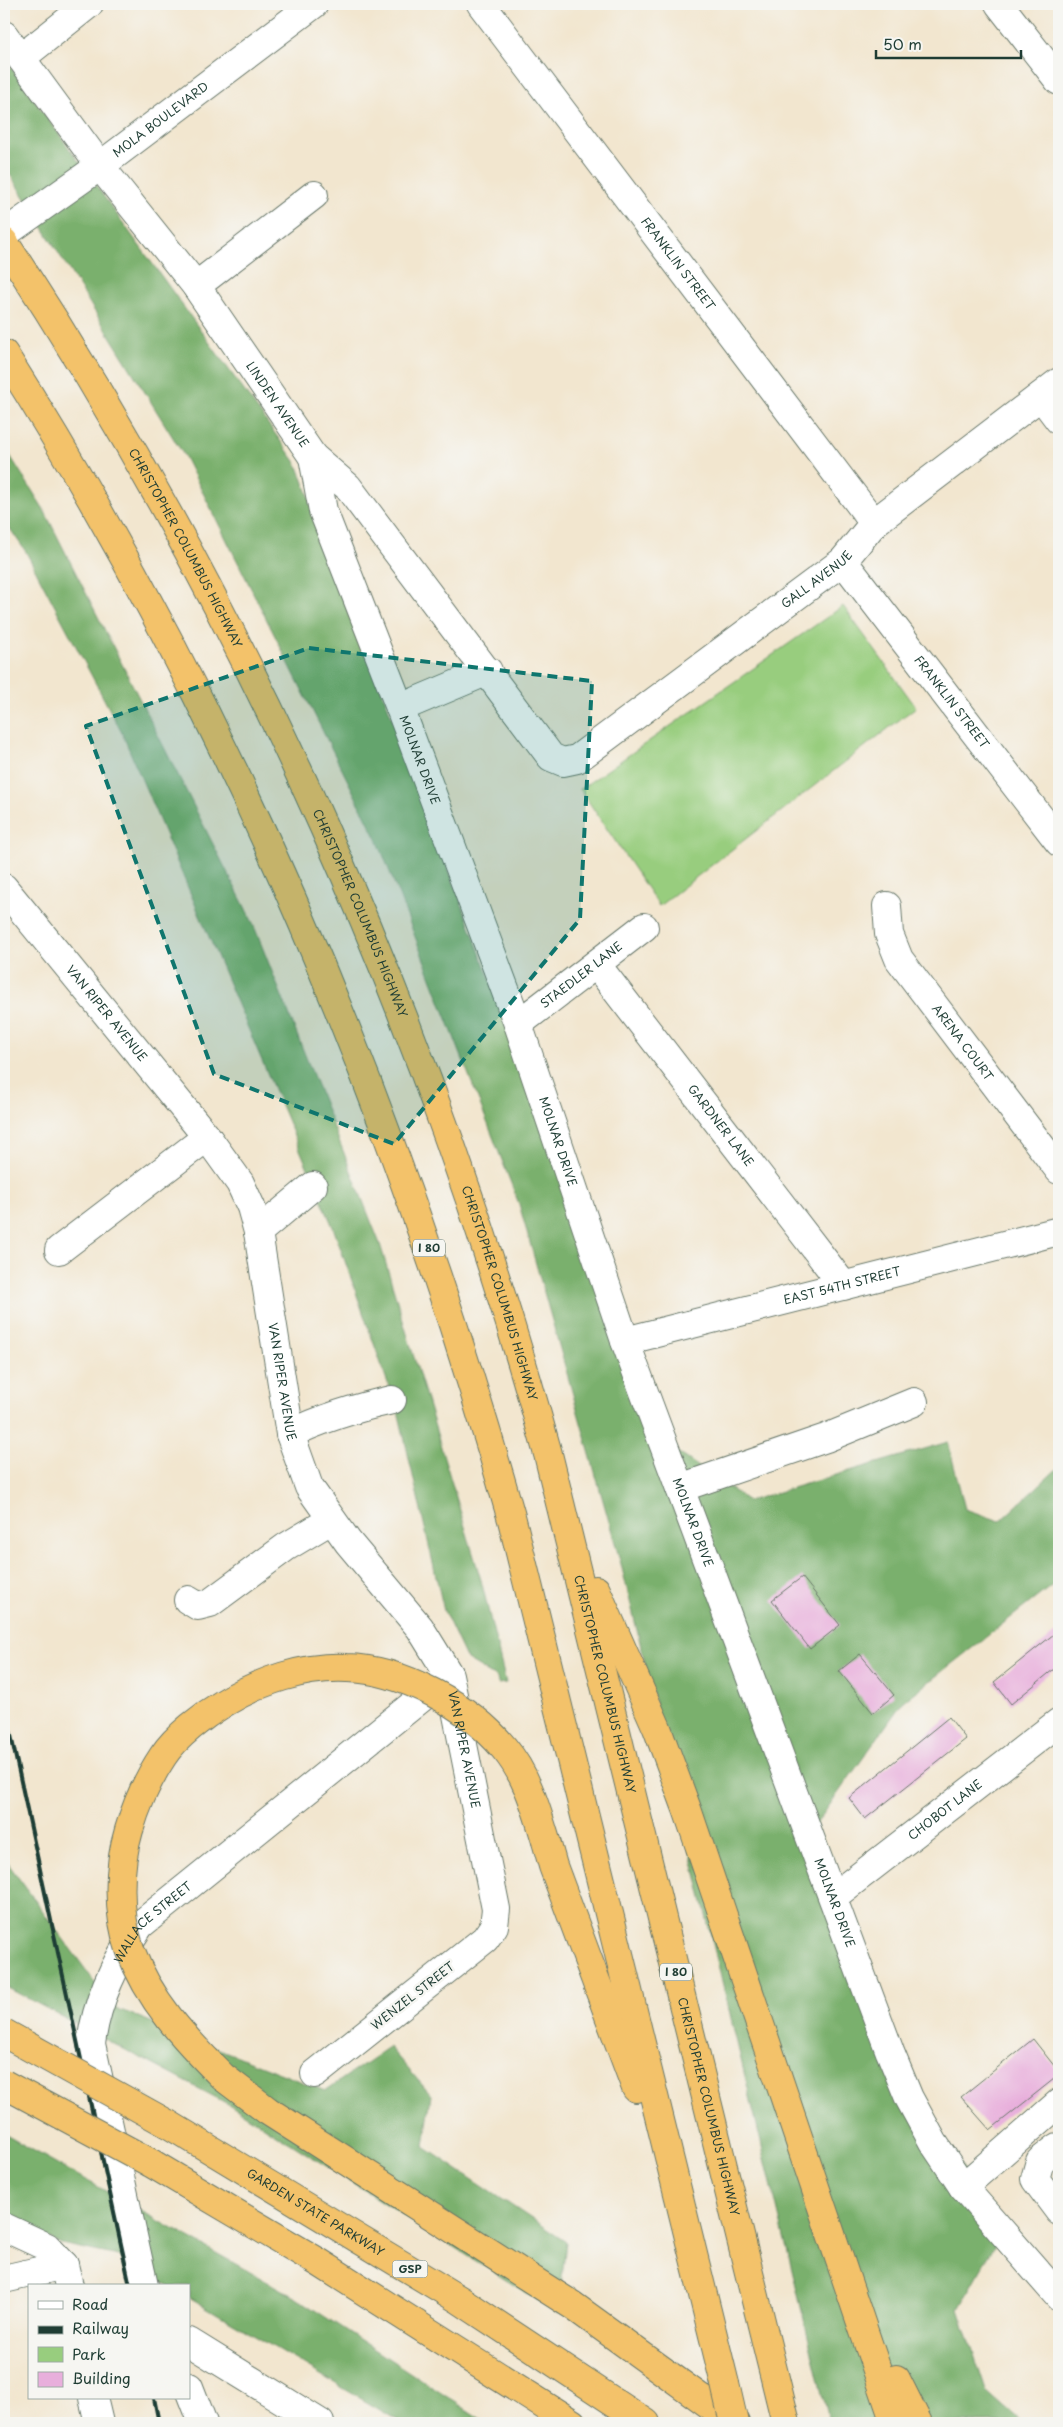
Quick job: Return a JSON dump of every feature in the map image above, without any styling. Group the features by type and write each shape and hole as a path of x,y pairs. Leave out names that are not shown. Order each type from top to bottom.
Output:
{"highway":[{"name":"CHRISTOPHER COLUMBUS HIGHWAY","path":"10,252 135,455 204,581 281,733 345,872 403,1013 457,1157 527,1378 566,1521 786,2423"},
{"name":"I 80","path":"4,354 122,557 184,670 275,861 331,989 392,1145 455,1328 512,1520 735,2423"},
{"path":"566,1521 657,1728 748,1982 840,2224 882,2348 900,2390 918,2423"},
{"path":"681,2206 553,1866 530,1788 505,1748 474,1718 431,1691 395,1676 347,1668 298,1672 248,1688 204,1715 164,1754 138,1799 123,1851 120,1896 130,1948 151,1995 186,2040 223,2077 268,2111 572,2305 735,2423"},
{"path":"748,1982 895,2423"},
{"name":"GARDEN STATE PARKWAY","path":"4,2033 168,2124 460,2300 646,2423"},
{"path":"4,2084 151,2163 320,2263 572,2423"}],"street":[{"path":"21,58 89,4"},
{"name":"MOLA BOULEVARD","path":"4,234 100,166 314,4"},
{"name":"FRANKLIN STREET","path":"481,4 874,523"},
{"path":"999,4 1059,82"},
{"name":"LINDEN AVENUE","path":"4,35 100,166 196,286 313,457 348,487 551,757 563,762"},
{"path":"196,286 314,195"},
{"path":"1050,389 1059,420"},
{"name":"GALL AVENUE","path":"563,762 577,759 843,560 874,523 1050,389"},
{"name":"MOLNAR DRIVE","path":"313,457 323,511 400,708 518,1024 625,1341 909,2098 933,2142 963,2186 1059,2298"},
{"name":"FRANKLIN STREET","path":"843,560 1059,842"},
{"name":"MOLNAR DRIVE","path":"400,708 488,671"},
{"name":"VAN RIPER AVENUE","path":"4,888 207,1136 240,1183 251,1207 258,1232 290,1434 309,1487 331,1520 420,1628 449,1675 496,1909"},
{"name":"ARENA COURT","path":"887,906 889,934 899,959 1059,1170"},
{"name":"STAEDLER LANE","path":"518,1024 644,926"},
{"name":"GARDNER LANE","path":"596,964 844,1286"},
{"path":"59,1250 207,1136"},
{"path":"258,1232 312,1186"},
{"name":"EAST 54TH STREET","path":"625,1341 1059,1231"},
{"path":"290,1434 321,1419 348,1410 392,1400"},
{"path":"680,1488 826,1438 914,1402"},
{"path":"188,1600 198,1606 210,1603 286,1547 331,1520"},
{"name":"WALLACE STREET","path":"144,2284 91,2044 93,2026 121,1953 140,1925 449,1675"},
{"name":"CHOBOT LANE","path":"833,1897 1059,1722"},
{"name":"WENZEL STREET","path":"315,2074 485,1939 494,1926 496,1909"},
{"path":"963,2186 1059,2103"},
{"path":"1038,2122 1058,2146 1040,2161 1035,2179 1059,2211"},
{"path":"4,2227 47,2247 66,2276"},
{"path":"4,2278 66,2276"},
{"path":"190,2343 320,2423"},
{"path":"190,2389 203,2423"},
{"path":"93,2400 99,2423"}],"highlighted area":[{"path":"309,648 592,681 580,919 394,1144 214,1074 86,726"}],"green space":[{"path":"4,58 297,464 663,1442 748,1501 948,1442 965,1509 1000,1521 1059,1467 1059,1580 903,1702 809,1834 882,2030 1001,2234 959,2309 986,2391 1022,2423 829,2423 621,1564 519,1204 377,839 185,457 4,165"},
{"path":"4,446 43,508 252,921 380,1244 481,1580 506,1683 498,1684 497,1678 467,1660 444,1611 399,1415 333,1227 122,733 26,552 4,520"},
{"path":"843,606 916,707 659,906 580,789"},
{"path":"4,1858 113,2007 325,2091 389,2047 431,2095 424,2147 566,2242 558,2313 230,2105 4,1986"},
{"path":"4,2134 298,2299 487,2423 402,2423 190,2298 190,2284 166,2284 119,2256 61,2244 4,2215"}],"building":[{"path":"802,1577 840,1625 810,1649 772,1600"},
{"path":"1059,1630 1059,1665 1011,1704 994,1682"},
{"path":"860,1654 894,1695 873,1713 839,1671"},
{"path":"949,1717 966,1739 865,1819 849,1798"},
{"path":"1033,2039 1059,2072 1059,2075 990,2130 961,2097"}],"railway":[{"path":"4,1703 130,2284"},
{"path":"154,2400 159,2423"}]}
